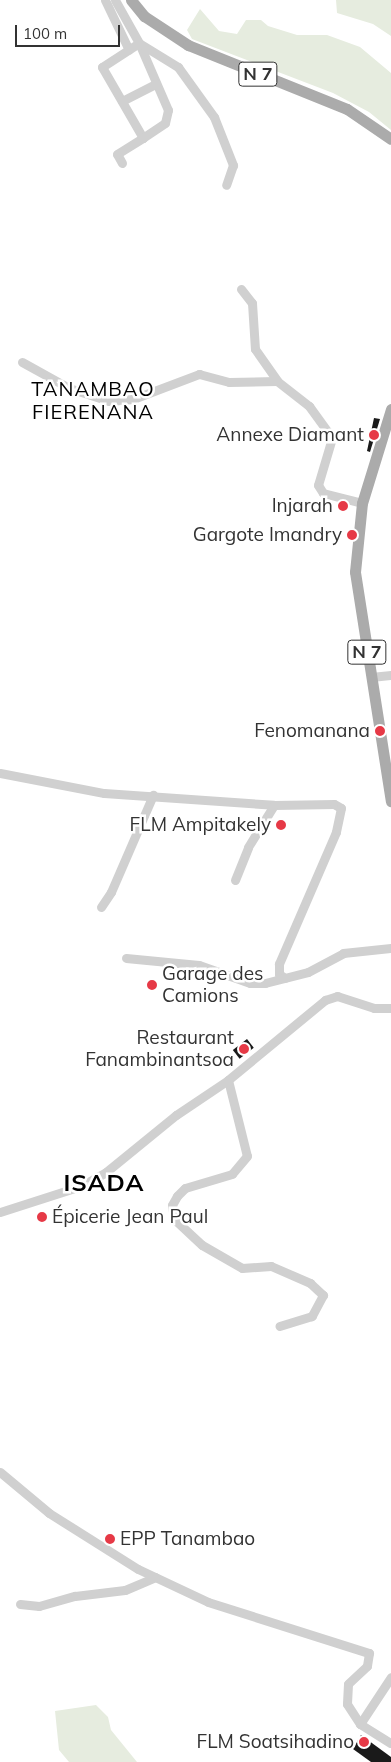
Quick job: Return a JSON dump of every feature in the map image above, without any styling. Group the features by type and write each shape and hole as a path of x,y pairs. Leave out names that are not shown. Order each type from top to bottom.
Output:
{"main road":[{"name":"N 7","path":"131,0 144,16 188,45 347,108 391,139"},
{"name":"N 7","path":"391,409 362,503 355,572 391,801"}],"street":[{"path":"105,0 129,50"},
{"path":"115,0 139,44 168,116 165,123 117,154 122,163"},
{"path":"139,44 102,67 143,138"},
{"path":"139,44 178,67 214,117 233,165 226,185"},
{"path":"122,101 156,84"},
{"path":"241,289 252,303 255,349 277,381 309,406 332,438 318,485 323,493 362,503"},
{"path":"22,362 70,388 109,401 134,399 199,374 229,382 277,381"},
{"path":"371,677 391,675"},
{"path":"0,773 104,793 274,805 334,804 341,808 336,832 279,964 279,974 285,978"},
{"path":"100,907 111,892 153,795"},
{"path":"235,880 248,847 274,805"},
{"path":"126,958 199,965 250,983 285,978 308,972 343,953 391,948"},
{"path":"0,1212 81,1186 106,1172 176,1115 228,1080 325,1000 337,996 374,1008 391,1008"},
{"path":"228,1080 247,1156 232,1174 185,1188 176,1196 172,1205 174,1219 202,1245 242,1268 271,1266 310,1283 323,1295 312,1316 279,1326"},
{"path":"0,1472 77,1533 155,1577 235,1612 368,1653 368,1666 348,1684 346,1693 347,1704 360,1724 391,1743"},
{"path":"20,1604 40,1606 75,1596 125,1590 155,1577"},
{"path":"360,1724 391,1677"}],"shaded area":[{"path":"336,0 391,0 391,36 373,24 337,13"},
{"path":"200,9 219,31 237,34 246,20 261,20 268,26 297,35 327,35 360,47 391,73 391,130 369,112 333,93 192,39 187,30"},
{"path":"96,1705 108,1717 111,1730 137,1762 69,1762 59,1750 55,1711"}],"building":[{"name":"Annexe Diamant","path":"374,418 380,419 370,452 367,451"},
{"name":"Restaurant Fanambinantsoa","path":"247,1039 254,1048 240,1059 233,1050"},
{"name":"FLM Soatsihadino","path":"361,1735 391,1757 391,1762 371,1762 353,1749"}],"place":[{"name":"Annexe Diamant","path":"374,435"},
{"name":"Injarah","path":"343,506"},
{"name":"Gargote Imandry","path":"352,535"},
{"name":"Fenomanana","path":"380,731"},
{"name":"FLM Ampitakely","path":"281,825"},
{"name":"Garage des Camions","path":"152,985"},
{"name":"Restaurant Fanambinantsoa","path":"244,1049"},
{"name":"Épicerie Jean Paul","path":"42,1217"},
{"name":"EPP Tanambao","path":"110,1539"},
{"name":"FLM Soatsihadino","path":"364,1742"}],"district":[{"name":"TANAMBAO FIERENANA","path":"93,400"},
{"name":"ISADA","path":"104,1183"}]}
